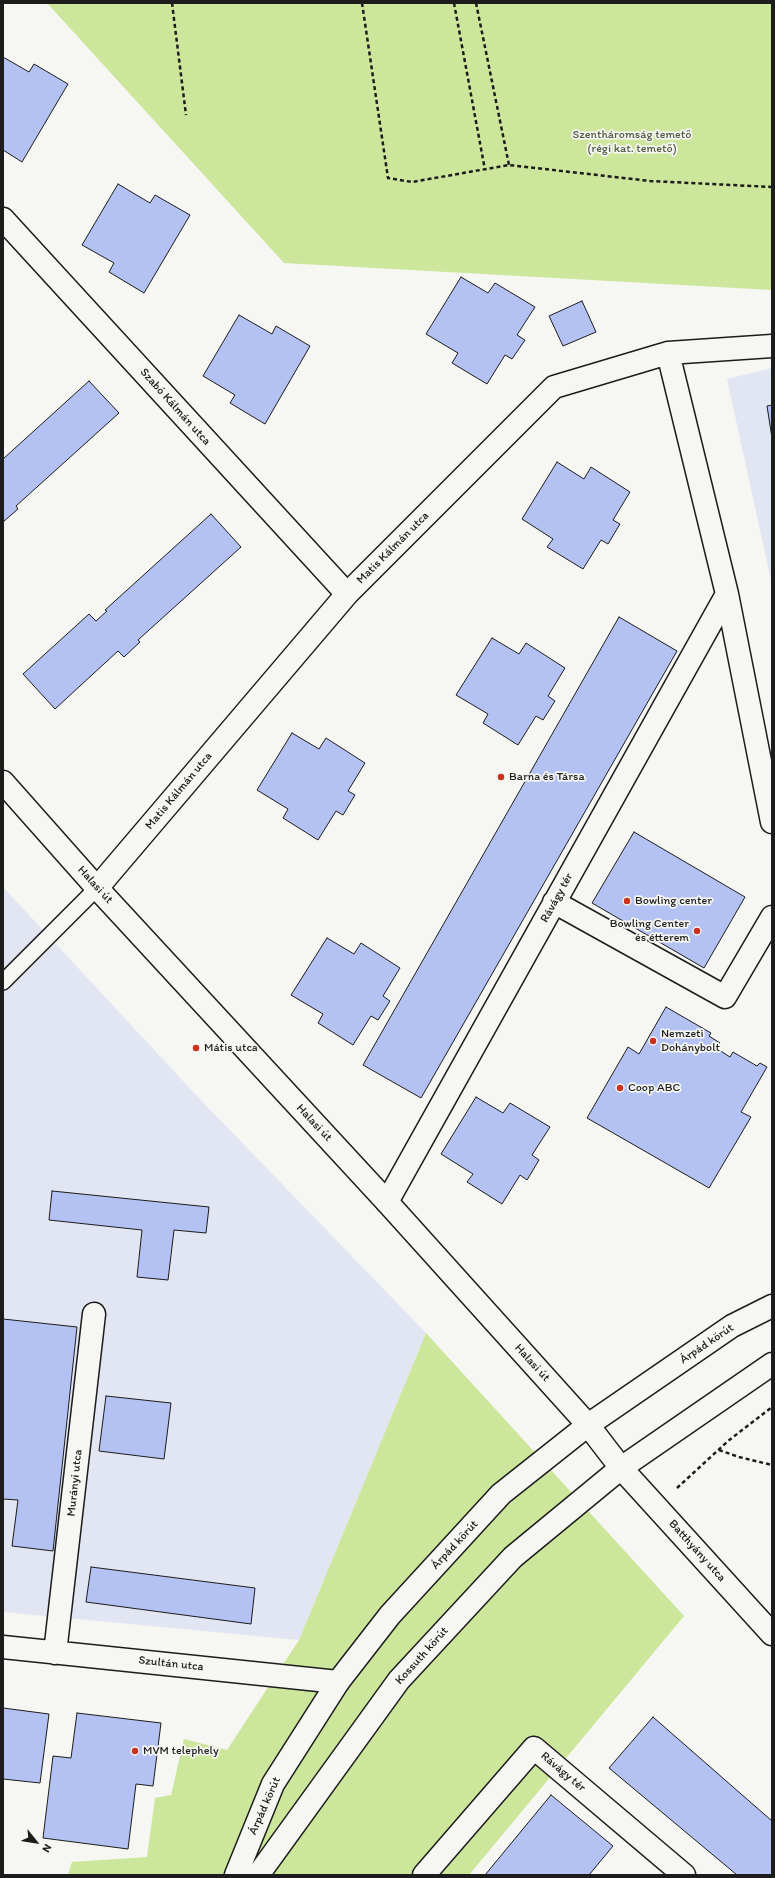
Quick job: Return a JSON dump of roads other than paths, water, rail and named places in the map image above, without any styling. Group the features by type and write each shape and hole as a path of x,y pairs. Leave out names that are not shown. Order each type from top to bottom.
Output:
{"street":[{"name":"Szabó Kálmán utca","path":"3,219 347,594"},
{"name":"Matis Kálmán utca","path":"97,888 347,594 554,387 668,353 772,346"},
{"path":"668,353 727,594 767,775 772,822"},
{"name":"Rávágy tér","path":"387,1202 727,594"},
{"name":"Halasi út","path":"3,782 97,888 387,1202 588,1425 622,1468"},
{"path":"554,902 725,997 772,917"},
{"name":"Árpád körút","path":"236,1875 273,1784 338,1682 390,1615 501,1494 588,1425 732,1326 772,1306"},
{"name":"Murányi utca","path":"56,1652 94,1314"},
{"path":"622,1468 772,1364"},
{"name":"Batthyány utca","path":"622,1468 772,1634"},
{"name":"Kossuth körút","path":"258,1875 399,1680 513,1557 622,1468"},
{"name":"Szultán utca","path":"3,1647 338,1682"},
{"name":"Rávágy tér","path":"424,1875 534,1748 684,1875"}],"lane":[{"path":"3,982 97,888"}],"place":[{"name":"Barna és Társa","path":"501,777"},
{"name":"Bowling center","path":"627,901"},
{"name":"Bowling Center és étterem","path":"697,931"},
{"name":"Nemzeti Dohánybolt","path":"653,1041"},
{"name":"Mátis utca","path":"196,1048"},
{"name":"Coop ABC","path":"620,1088"},
{"name":"MVM telephely","path":"135,1751"}],"park label":[{"name":"Szentháromság temető (régi kat. temető)","path":"632,142"}]}
